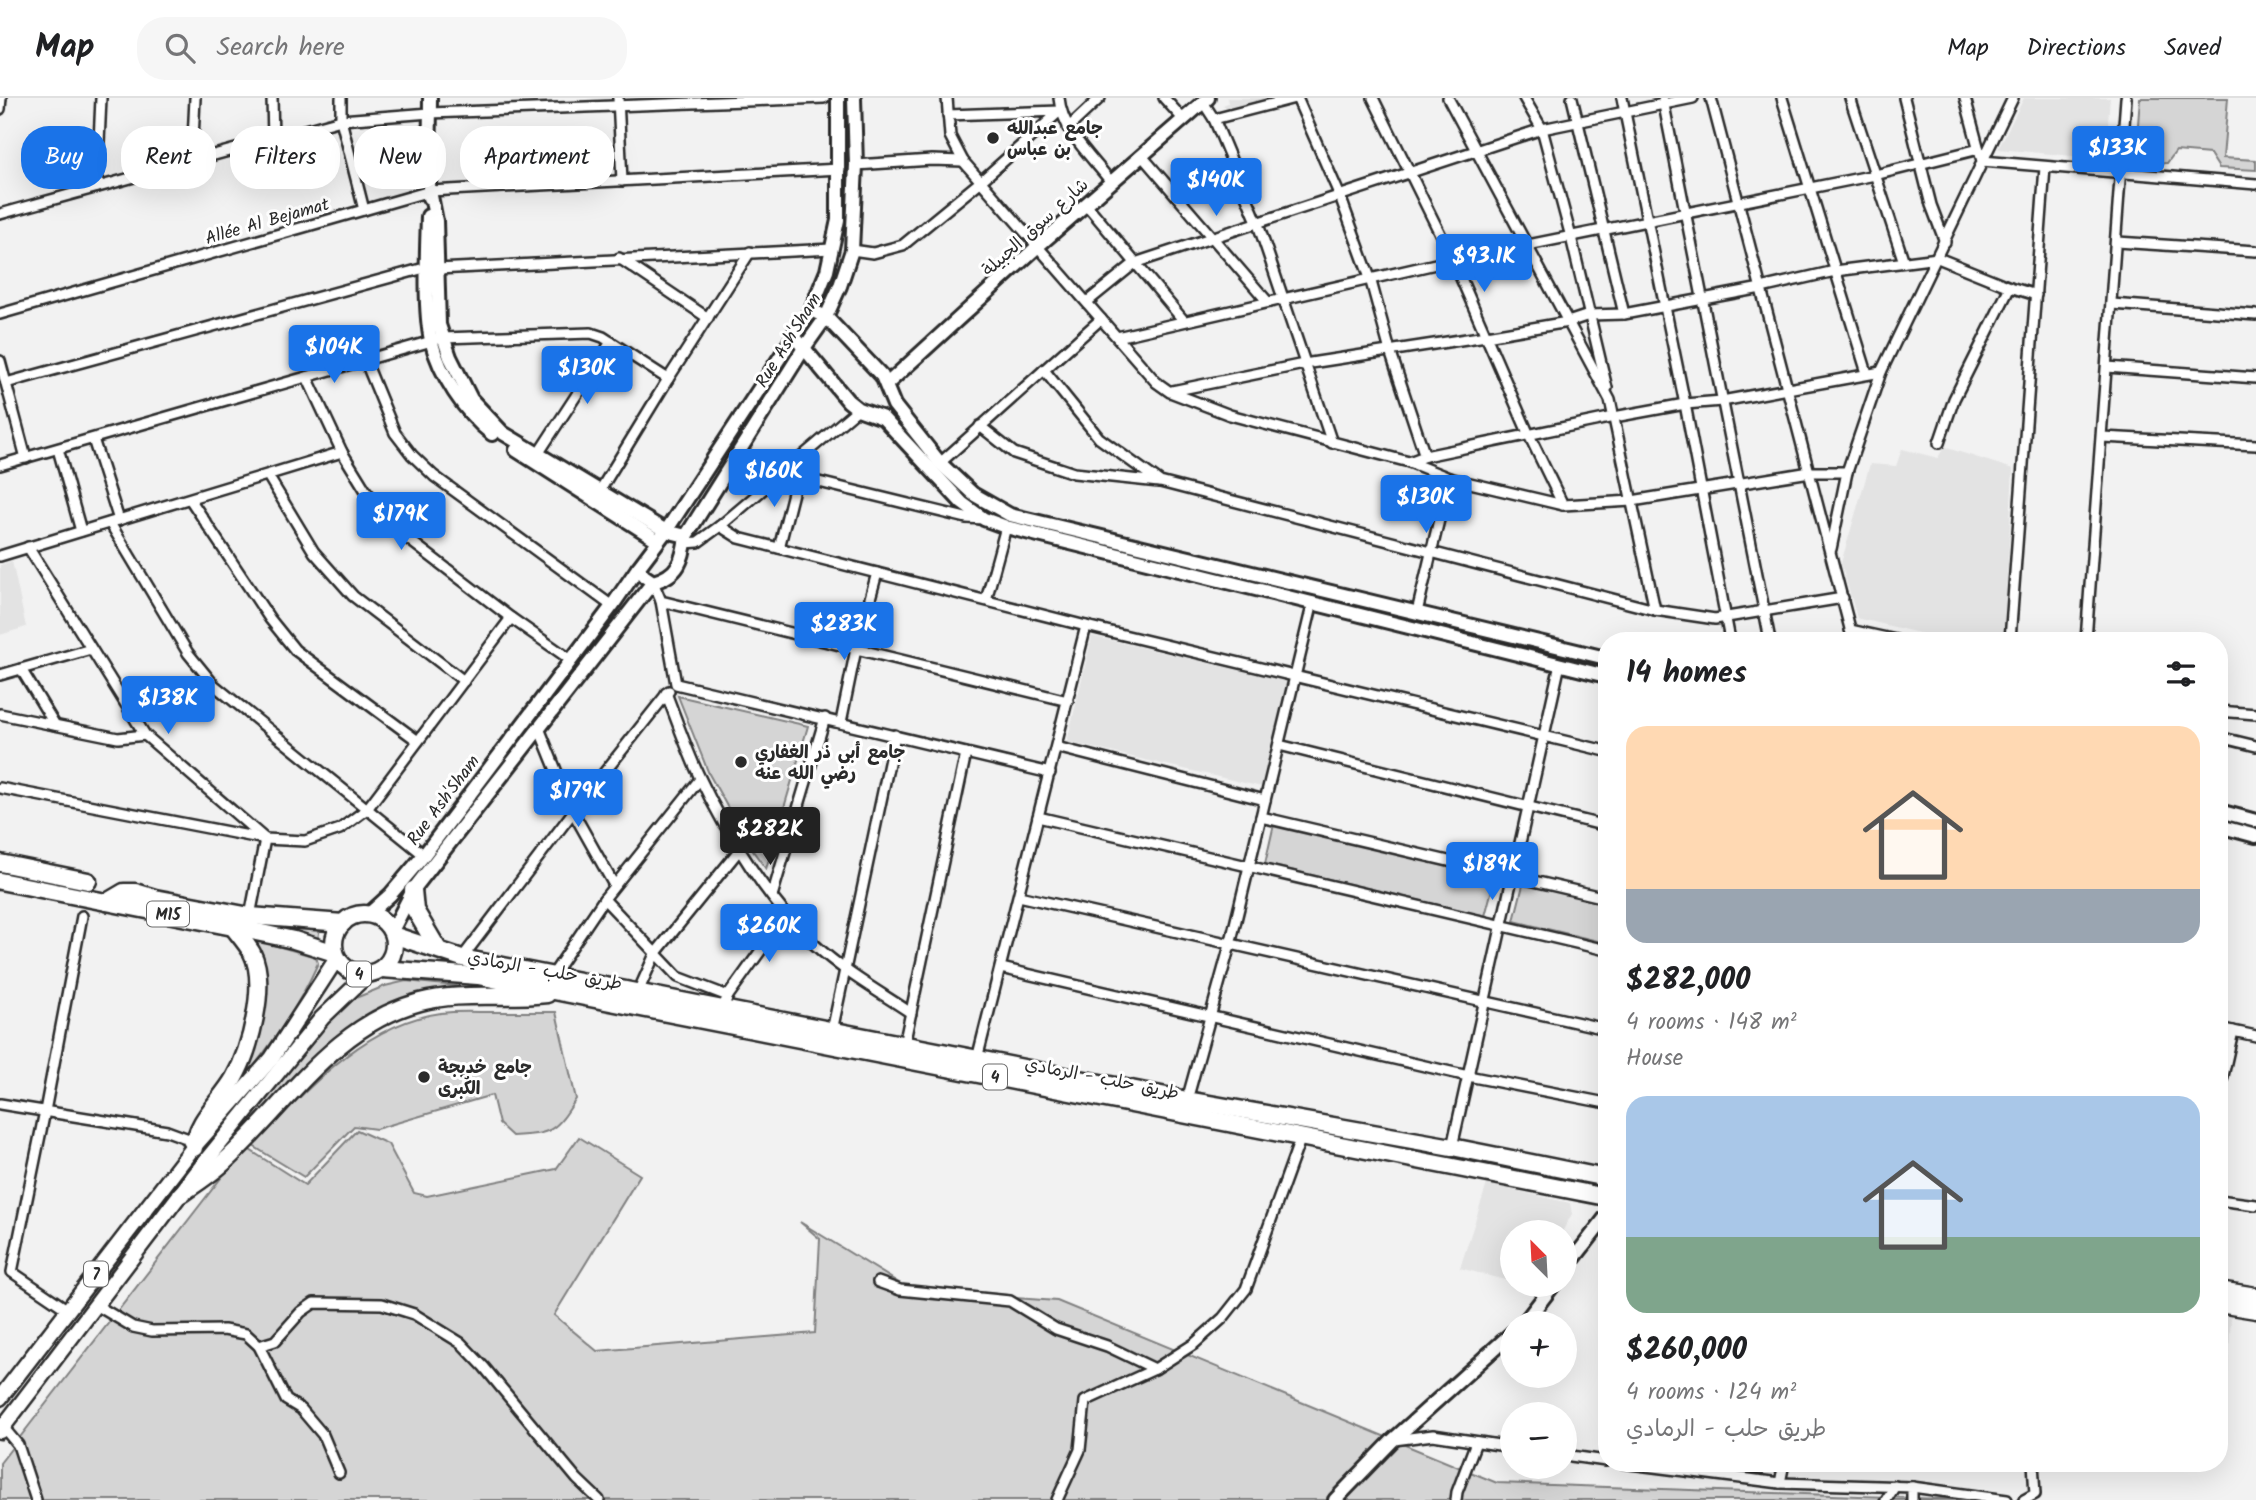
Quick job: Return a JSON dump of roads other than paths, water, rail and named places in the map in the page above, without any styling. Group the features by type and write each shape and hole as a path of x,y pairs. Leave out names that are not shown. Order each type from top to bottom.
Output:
{"highway":[{"path":"0,863 88,881"},
{"path":"48,891 50,873"},
{"name":"M15","path":"0,881 295,940 336,956"},
{"path":"413,890 415,910 438,949"},
{"name":"M15","path":"107,902 124,892 135,892 250,916 343,923"},
{"path":"343,923 360,914 369,914"},
{"name":"4","path":"343,923 334,942 336,956 350,971 375,972 393,954 393,933 387,923 369,914"},
{"path":"193,1149 205,1118 234,1078 250,1038 257,1005 257,976 253,954 233,927"},
{"name":"طريق حلب - الرمادي","path":"393,933 462,958 638,992 725,1002 832,1031 1598,1176"},
{"name":"طريق حلب - الرمادي","path":"375,972 478,976 1598,1195"},
{"path":"181,1194 223,1163 312,1068 344,1041 379,1019 419,1002 453,996 519,998 561,992"},
{"path":"2228,1291 2256,1296"},
{"path":"2228,1305 2256,1310"}],"main road":[{"name":"7","path":"0,1398 193,1149 272,1058 336,956"},
{"name":"7","path":"1,1429 204,1163 322,1018 375,972"}],"street":[{"path":"0,109 1,98"},
{"path":"100,126 101,98"},
{"path":"194,126 195,98"},
{"path":"272,98 273,126"},
{"path":"341,98 341,120 363,210"},
{"path":"430,98 430,191 436,221 433,268 439,318 437,340 443,370 460,400 487,430 661,536 698,542 782,473 865,411"},
{"path":"540,98 541,109"},
{"path":"320,126 341,120 618,102 824,98"},
{"name":"Rue Ash'Sham","path":"369,914 390,895 424,855 612,606 811,310 827,271 838,220 838,98"},
{"name":"Rue Ash'Sham","path":"393,933 413,890 653,582 670,575 680,563 685,540 826,317 852,250 856,165 854,98"},
{"path":"947,98 950,136 963,161 1156,382 1170,391 1230,415 1409,462 1449,478 1563,505 1632,501 1810,472 1847,472"},
{"path":"1059,98 1060,111 1068,128 1111,182"},
{"path":"1068,128 1101,98"},
{"path":"1164,98 1183,119"},
{"path":"1214,119 1296,98 1340,196 1370,278 1390,351 1425,456"},
{"path":"1373,98 1453,260 1529,435 1563,505"},
{"path":"1448,98 1610,400"},
{"path":"1524,98 1542,129 1571,237 1614,417 1655,610"},
{"path":"1572,98 1624,314"},
{"path":"1622,98 1685,404 1728,632"},
{"path":"1087,302 1135,263 1542,129 1664,101 1693,98"},
{"path":"1711,98 1850,630 1859,632"},
{"path":"1782,98 1867,373"},
{"path":"1850,98 1903,262"},
{"path":"1904,98 1931,205 1945,242"},
{"path":"1965,98 1982,161"},
{"path":"1831,551 1847,472 1881,372 2013,98"},
{"path":"2087,632 2126,98"},
{"path":"1205,100 1258,224 1332,443"},
{"name":"شارع سوق الجبيلة","path":"865,411 1038,246 1205,100"},
{"path":"1664,101 1768,632"},
{"path":"618,102 622,181"},
{"path":"948,115 1060,111"},
{"path":"852,250 873,253 903,246 1060,111"},
{"path":"1117,337 1370,278 1875,175 1979,149"},
{"path":"1142,156 1267,301"},
{"path":"856,165 932,160 963,161"},
{"path":"1982,161 2256,184"},
{"path":"2011,632 2045,167"},
{"name":"Allée Al Bejamat","path":"0,314 430,191 840,169"},
{"path":"0,214 90,189"},
{"path":"1086,204 1184,321"},
{"path":"2117,242 2256,251"},
{"path":"6,383 433,268 832,249"},
{"path":"599,492 750,252"},
{"path":"619,258 708,318"},
{"path":"1170,391 1304,364 1568,322 1589,315 1624,314 1664,307 1835,271 1938,258 2035,295"},
{"path":"1939,443 1954,399 2010,287"},
{"path":"2112,304 2256,315"},
{"path":"811,310 826,317 888,390 894,405 940,463 973,494 1010,515 1598,656"},
{"path":"940,463 1101,319"},
{"path":"0,465 437,340 584,332 597,334 668,379"},
{"path":"793,335 848,401 883,418 952,495 984,519"},
{"path":"437,340 478,409 503,433 599,492 661,536"},
{"path":"538,454 611,342"},
{"path":"365,360 396,433 412,455 434,476 612,606"},
{"path":"0,361 26,458"},
{"path":"2107,367 2256,378"},
{"path":"1044,370 1099,438 1160,482"},
{"path":"1409,462 1425,456 1614,417 1685,404 1722,401 1881,372"},
{"path":"307,377 342,452 366,491 400,532 511,618 571,660"},
{"path":"980,426 1014,453 1074,473 1160,482 1655,610 1715,620 1843,598"},
{"path":"2102,437 2256,445"},
{"path":"93,439 115,521 188,653 214,685 424,855"},
{"path":"58,449 81,531"},
{"path":"0,555 342,452"},
{"path":"782,473 966,518 984,519 1006,527 1598,674"},
{"path":"268,476 314,552 353,596 464,681"},
{"path":"779,548 797,477"},
{"path":"1418,612 1449,478"},
{"path":"190,499 270,620 295,650 418,741"},
{"path":"720,526 739,538 1598,749"},
{"path":"986,600 1006,527"},
{"path":"28,547 145,735 265,839"},
{"path":"638,568 653,582 661,601 676,684"},
{"path":"841,722 856,649 877,573"},
{"path":"661,601 1068,701"},
{"path":"1187,1100 1230,944 1313,602"},
{"path":"0,788 265,839 304,841 340,829 367,809 511,618"},
{"path":"977,1059 1086,625"},
{"path":"0,675 91,649"},
{"path":"1452,1147 1560,664"},
{"path":"21,669 55,725"},
{"path":"462,958 573,812 676,684"},
{"path":"676,684 1050,773"},
{"path":"666,694 700,779 740,849 772,896 813,944 844,970 911,1013"},
{"path":"2228,712 2256,714"},
{"path":"0,714 118,738 145,735"},
{"path":"772,896 825,718"},
{"path":"539,728 573,812 614,885"},
{"path":"832,1031 895,735"},
{"path":"2228,739 2256,746"},
{"path":"1279,745 1598,824"},
{"path":"1056,747 1265,800"},
{"path":"904,1045 966,753"},
{"path":"552,976 614,885 700,779"},
{"path":"2228,813 2256,821"},
{"path":"1038,817 1598,948"},
{"path":"1261,817 1598,896"},
{"path":"2228,828 2256,836"},
{"path":"250,916 265,839"},
{"path":"638,992 654,954 740,849"},
{"path":"1019,896 1598,1027"},
{"path":"604,899 678,977 725,1002 787,914"},
{"path":"68,1310 12,1272 82,916"},
{"path":"1001,968 1468,1076 1598,1101"},
{"path":"2228,1030 2256,1036"},
{"path":"2228,1054 2233,1031"},
{"path":"0,1104 167,1131 186,1138 193,1149"},
{"path":"1057,1500 1080,1450 1085,1401 1155,1369 1194,1344 1223,1318 1245,1289 1301,1137"},
{"path":"2228,1201 2256,1205"},
{"path":"1577,1254 1598,1227"},
{"path":"878,1282 900,1290 1010,1301 1056,1329 1107,1346 1155,1369"},
{"path":"1533,1311 1544,1297"},
{"path":"259,1346 275,1341 301,1312 314,1303 382,1304 414,1314 461,1343 577,1479 600,1500"},
{"path":"96,1304 132,1327 152,1331 223,1330 246,1334 259,1346 286,1400 302,1409 323,1435 339,1474"},
{"path":"1335,1500 1392,1441 1500,1345"},
{"path":"1,1429 18,1445 36,1500"},
{"path":"1392,1441 1433,1435 1500,1445"},
{"path":"1456,1500 1476,1442"},
{"path":"1577,1457 1598,1460"},
{"path":"1693,1472 1780,1483 1912,1487 2007,1500"},
{"path":"1780,1483 1782,1472"},
{"path":"2024,1500 2035,1494 2034,1472"},
{"path":"1886,1500 1895,1486"},
{"path":"1912,1487 1912,1500"}],"place":[{"name":"جامع عبدالله بن عباس","path":"993,138"},
{"name":"جامع أبي ذر الغفاري رضي الله عنه","path":"741,762"},
{"name":"جامع خديجة الكُبرى","path":"424,1077"}]}
